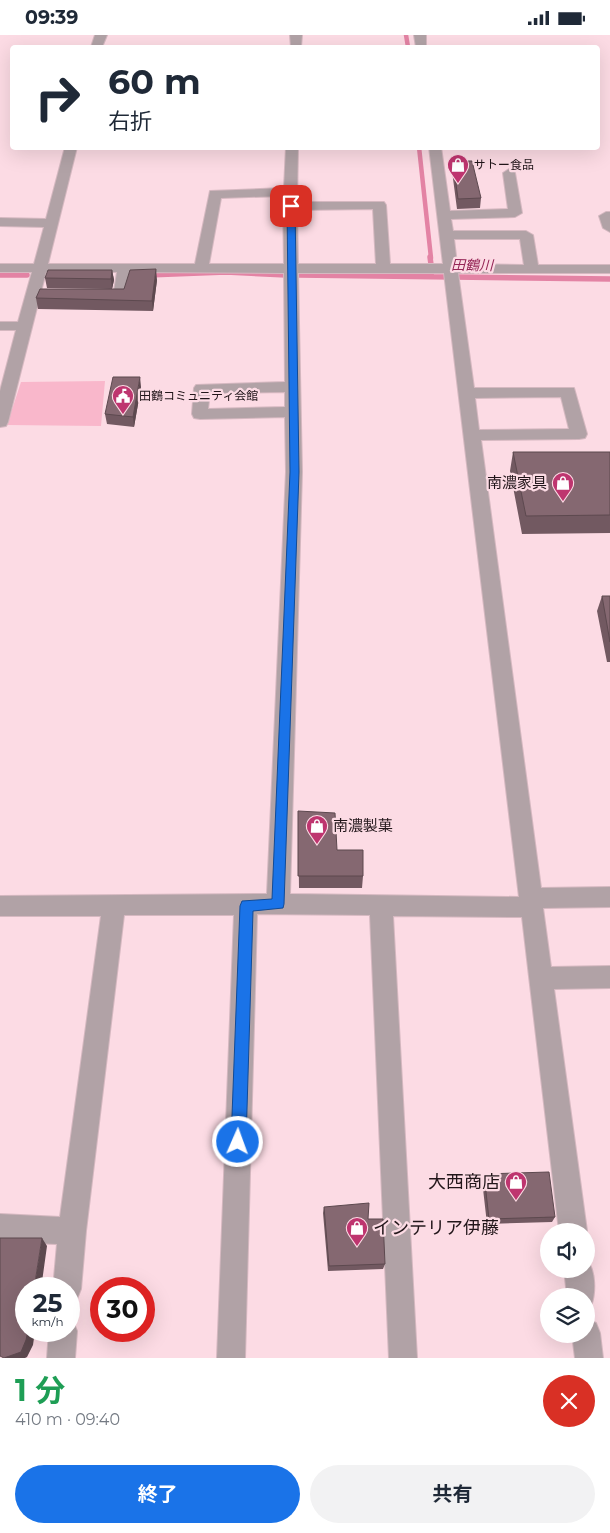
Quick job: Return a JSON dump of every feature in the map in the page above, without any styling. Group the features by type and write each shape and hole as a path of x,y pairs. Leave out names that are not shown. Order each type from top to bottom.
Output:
{"street":[{"path":"0,422 70,150"},
{"path":"278,904 294,472 292,150"},
{"path":"435,150 572,1223"},
{"path":"444,215 515,213 509,173"},
{"path":"201,268 215,194 379,205 383,270"},
{"path":"610,216 606,217 610,228"},
{"path":"0,222 52,223"},
{"path":"446,235 526,235 532,269"},
{"path":"0,268 292,268 419,270 450,273 532,269 610,269"},
{"path":"81,295 120,295 124,268"},
{"path":"33,294 52,294"},
{"path":"0,326 25,326"},
{"path":"294,387 202,388 200,414 294,413"},
{"path":"466,393 568,392 579,434 471,435"},
{"path":"0,906 114,904 246,906 278,904 381,907 531,903 610,897"},
{"path":"68,1277 72,1231 114,904"},
{"path":"231,1358 246,906"},
{"path":"381,907 403,1358"},
{"path":"540,979 610,977"},
{"path":"0,1228 72,1231"},
{"path":"61,1358 62,1342"},
{"path":"588,1343 590,1358"}],"shaded area":[{"path":"105,381 101,426 7,425 21,382"}],"building":[{"path":"453,161 472,161 481,198 458,199"},
{"path":"156,269 152,301 36,298 40,289 124,289 130,270"},
{"path":"48,270 112,270 111,279 45,278"},
{"name":"田鶴コミュニティ会館","path":"113,377 140,377 133,417 105,414"},
{"name":"南濃家具","path":"513,452 610,452 610,515 526,516"},
{"path":"602,596 610,596 610,642"},
{"name":"南濃製菓","path":"298,811 335,813 337,850 363,850 363,876 298,876"},
{"name":"大西商店","path":"549,1172 555,1217 489,1219 484,1174"},
{"name":"インテリア伊藤","path":"369,1203 368,1219 383,1219 385,1264 329,1266 324,1207"},
{"path":"0,1238 42,1238 36,1277 15,1277 15,1342 25,1342 21,1352 4,1358 0,1356"}],"waterway":[{"name":"田鶴川","path":"406,35 408,45"},
{"name":"田鶴川","path":"419,150 431,258"},
{"name":"田鶴川","path":"430,257 432,272"},
{"path":"148,275 226,272 286,275"},
{"path":"0,275 27,275"},
{"name":"田鶴川","path":"298,275 610,279"}],"place":[{"name":"サトー食品","path":"458,184"},
{"name":"田鶴コミュニティ会館","path":"123,415"},
{"name":"南濃家具","path":"563,502"},
{"name":"南濃製菓","path":"317,845"},
{"name":"大西商店","path":"516,1201"},
{"name":"インテリア伊藤","path":"357,1247"}],"route":[{"path":"238,1142 246,906 278,904 294,472 291,206"}]}
